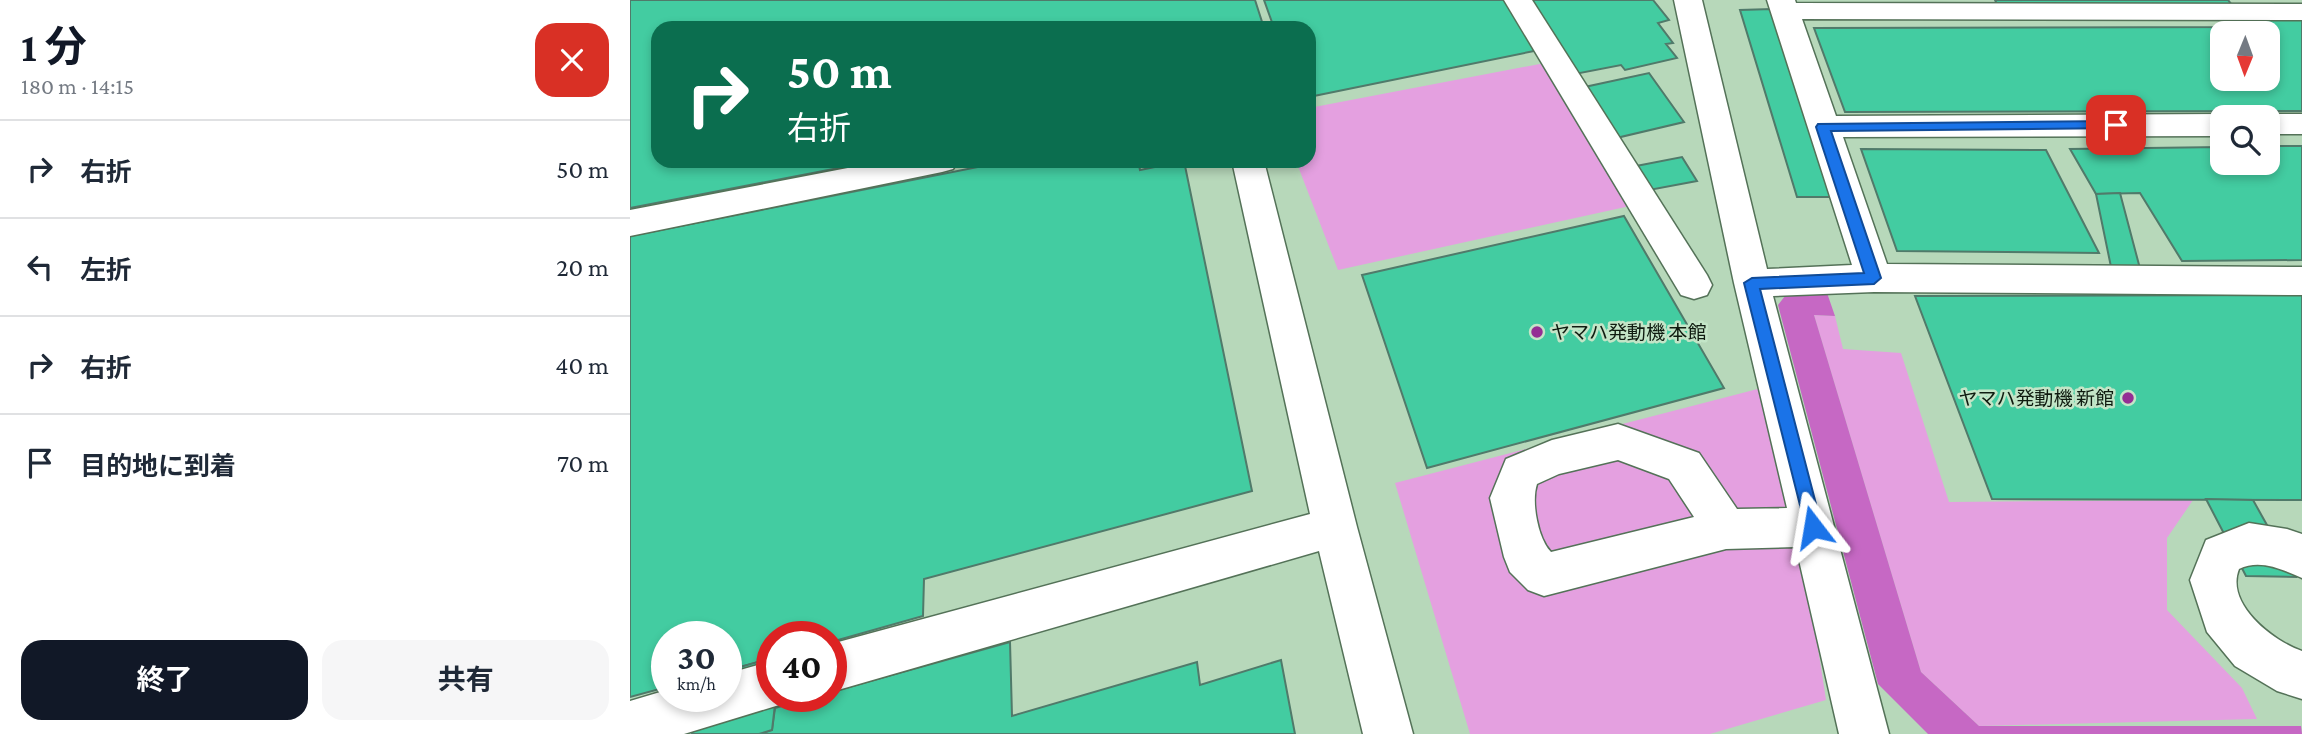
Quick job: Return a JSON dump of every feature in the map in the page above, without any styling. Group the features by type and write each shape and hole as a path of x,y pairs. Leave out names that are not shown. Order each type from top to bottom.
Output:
{"street":[{"path":"1518,0 1694,285"},
{"path":"1688,0 1752,283 1864,734"},
{"path":"1874,278 1783,5 2302,12"},
{"path":"2280,124 2302,124"},
{"path":"1823,127 2210,125"},
{"path":"630,223 907,168"},
{"path":"1250,168 1335,527 1388,734"},
{"path":"1752,283 1874,278 2302,281"},
{"path":"1726,528 1684,466 1618,442 1552,458 1521,472 1511,498 1526,557 1544,575 1726,528 1813,527"},
{"path":"847,664 1335,527"},
{"path":"2302,557 2287,549 2249,543 2222,555 2212,580 2223,616 2252,650 2302,676"},
{"path":"630,725 756,690"}],"shaded area":[{"path":"1545,63 1630,206 1338,270 1299,168 1316,168 1316,107"},
{"path":"1804,288 1826,290 1835,316 1814,315 1921,672 1979,726 2301,726 2302,734 1928,734 1878,684 1778,305 1785,296"},
{"path":"1814,315 1835,316 1843,349 1901,353 1949,502 2193,500 2167,538 2167,610 2242,688 2257,719 1979,726 1921,672"},
{"path":"1777,384 1826,700 1710,734 1470,734 1395,483"}],"building":[{"path":"630,0 1255,0 1262,21 651,21 651,168 839,168 630,208"},
{"path":"1264,0 1509,0 1539,50 1316,96 1316,21 1272,21"},
{"path":"1527,0 1653,0 1669,20 1658,23 1673,43 1666,44 1677,58 1625,70 1621,65 1575,74"},
{"path":"1995,0 2228,0 2232,5 1997,4"},
{"path":"1772,9 1835,197 1797,197 1740,10"},
{"path":"2248,17 2302,17 2302,111 2280,111 2280,105 2210,105 2210,111 1845,112 1814,28 2210,27 2210,91 2280,91 2280,21 2252,21"},
{"path":"1649,73 1684,122 1612,139 1580,88"},
{"path":"2280,146 2302,146 2302,260 2182,261 2140,193 2096,194 2070,149 2210,147 2210,175 2280,175"},
{"path":"1861,149 2046,150 2099,253 1897,251"},
{"path":"1682,157 1697,181 1644,191 1631,167"},
{"path":"973,168 1185,168 1252,491 924,579 923,616 847,637 847,621 756,621 756,663 742,666 742,621 651,621 651,691 630,697 630,236"},
{"path":"2120,193 2147,295 2117,296 2096,194"},
{"name":"ヤマハ発動機 本館","path":"1624,216 1724,388 1427,468 1362,275"},
{"name":"ヤマハ発動機 新館","path":"2302,295 2302,500 1992,499 1915,296"},
{"path":"2206,499 2253,500 2296,577 2246,576"},
{"path":"1010,642 1012,716 1197,662 1200,685 1281,660 1295,734 759,734 772,730 774,712 847,712 847,688"},
{"path":"756,663 756,712 774,712 772,730 759,734 692,734 695,712 742,712 742,666"}],"place":[{"name":"ヤマハ発動機 本館","path":"1537,332"},
{"name":"ヤマハ発動機 新館","path":"2128,398"}],"route":[{"path":"1813,527 1752,283 1874,278 1823,127 2116,125"}]}
